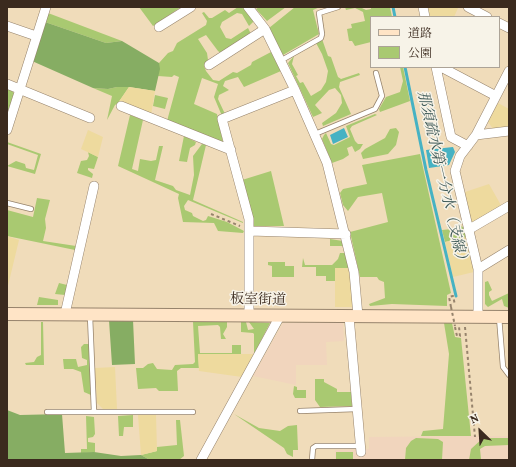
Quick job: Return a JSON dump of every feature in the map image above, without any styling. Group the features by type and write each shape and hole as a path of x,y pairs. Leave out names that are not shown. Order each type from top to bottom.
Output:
{"main road":[{"name":"板室街道","path":"7,314 353,316 461,321 478,317 504,317"}],"street":[{"path":"7,130 46,7"},
{"path":"159,27 190,7"},
{"path":"248,7 265,29 315,134 327,163 346,234 354,272 353,316 357,409 361,449"},
{"path":"468,7 485,16"},
{"path":"500,24 509,28"},
{"path":"7,26 36,36"},
{"path":"209,65 265,29"},
{"path":"436,68 451,137 468,146"},
{"path":"443,68 496,96"},
{"path":"478,317 478,269 455,171 460,156 476,136 509,71"},
{"path":"7,84 20,88 90,118"},
{"path":"249,316 249,219 222,119 295,90"},
{"path":"121,106 231,150"},
{"path":"476,136 509,131"},
{"path":"65,314 94,186"},
{"path":"468,230 509,206"},
{"path":"249,230 346,234"},
{"path":"478,269 509,250"},
{"path":"201,460 280,316"}],"lane":[{"path":"280,61 320,38 322,34 319,13 338,7"},
{"path":"315,134 375,109 382,96 376,73"},
{"path":"7,203 31,210"},
{"path":"90,314 94,412"},
{"path":"504,317 503,367 509,375"},
{"path":"300,410 357,409"},
{"path":"47,412 193,412"},
{"path":"312,460 313,448 316,446 361,449"}],"path":[{"path":"211,214 249,230"},
{"path":"455,307 453,296 449,297 457,336 460,336 461,321"},
{"path":"461,321 475,437"}],"shaded area":[{"path":"343,322 344,341 326,342 327,365 296,365 296,385 253,376 283,323"},
{"path":"509,436 509,460 335,460 335,450 369,449 369,437"}],"green space":[{"path":"139,7 181,7 153,26"},
{"path":"238,7 246,9 254,21 249,26 242,14 237,13 222,22 220,27 226,38 231,39 248,28 251,34 222,54 206,35 198,39 207,53 208,60 204,66 206,71 213,80 219,81 233,72 237,73 251,65 252,62 271,52 281,71 244,87 238,77 225,81 223,86 229,90 219,95 218,99 225,114 222,116 214,97 218,84 202,78 194,104 217,114 223,142 222,144 167,121 179,77 174,75 172,77 158,76 159,63 168,53 173,51 177,43 206,25 207,21 202,13 204,12 209,18 212,18 225,10 229,13"},
{"path":"259,7 286,7 267,21 256,9"},
{"path":"295,7 320,7 313,10 319,34 283,55 269,28"},
{"path":"345,7 360,7 366,10 371,9 371,7 390,7 392,16 370,16 370,42 355,46 352,41 349,41 347,29 352,28 351,24 365,21 363,12 355,8 346,10"},
{"path":"48,13 122,41 106,43 45,22"},
{"path":"45,22 106,43 122,41 159,63 160,69 155,91 129,87 108,89 93,88 32,61"},
{"path":"322,39 328,56 331,57 338,77 341,79 359,73 360,75 340,82 339,87 351,114 323,126 322,123 336,113 342,103 341,95 335,88 329,90 315,105 322,113 313,117 288,63 294,56 292,64 298,75 296,76 300,83 303,82 311,96 321,90 326,82 328,71 316,43"},
{"path":"400,68 403,68 410,101 380,112 379,109 386,97 400,92 403,81"},
{"path":"7,87 14,93 7,115"},
{"path":"129,87 115,105 107,120 112,96 93,88 108,89"},
{"path":"155,95 168,98 165,109 153,106"},
{"path":"375,114 377,115 352,126 350,129 355,141 358,144 363,144 360,149 355,152 352,146 347,148 349,155 332,163 322,139 324,135 326,133 331,144 334,145 350,137 346,126"},
{"path":"130,115 143,120 132,169 138,171 140,159 151,161 156,160 159,146 163,146 155,180 173,186 176,190 190,195 194,175 193,156 202,144 206,145 193,200 243,223 188,200 184,206 185,210 203,221 206,220 208,216 227,222 244,231 243,233 218,231 214,223 183,222 178,198 179,194 118,166"},
{"path":"396,128 399,132 396,145 388,154 363,159 361,153 365,149 385,138 390,129"},
{"path":"184,136 196,142 195,145 190,148 187,162 179,161"},
{"path":"7,142 41,154 35,174 7,166 16,161 25,164 26,168 34,170 38,155 7,144"},
{"path":"88,152 98,157 94,169 88,168 88,170 93,174 92,178 77,173 81,161 87,160 89,156"},
{"path":"420,154 451,293 447,295 447,306 392,304 370,306 369,304 385,298 384,282 379,280 377,277 360,277 350,232 388,222 382,193 358,197 348,211 343,205 340,193 343,189 367,184 362,165"},
{"path":"271,171 284,226 254,226 242,180"},
{"path":"37,198 50,200 45,219 46,228 43,241 76,246 75,250 7,236 7,210 33,217"},
{"path":"459,226 464,227 467,237 445,242 442,230 452,229"},
{"path":"330,239 343,241 344,246 330,246"},
{"path":"340,253 346,253 350,268 335,268 335,281 326,281 326,276 316,276 316,267 302,267 303,258 305,265 332,265 338,259"},
{"path":"268,262 285,262 285,266 294,266 294,277 272,277 272,266 268,265"},
{"path":"488,281 492,290 489,292 489,295 492,301 509,293 509,308 504,306 502,299 488,307 485,304 485,282"},
{"path":"59,283 67,285 65,295 55,294"},
{"path":"39,297 58,300 58,305 37,305"},
{"path":"109,320 133,320 135,364 112,365"},
{"path":"41,322 43,322 44,365 26,365 25,363 34,362 37,357 41,355"},
{"path":"193,322 227,322 227,327 223,334 226,339 221,339 220,327 218,325 198,326 200,353 232,353 232,345 241,345 241,354 198,354 199,368 181,368 177,371 178,391 159,391 156,388 138,389 136,368 143,368 148,364 153,363 157,369 172,370 175,365 193,364 195,362"},
{"path":"241,322 246,322 248,330 254,329 249,322 270,323 254,354 254,334 241,332"},
{"path":"444,323 452,323 455,337 461,338 471,436 421,436 423,431 443,429 449,354"},
{"path":"84,344 89,344 91,395 84,392 81,372 73,369 64,369 63,359 76,359 78,367 87,365 87,360 82,358 81,347"},
{"path":"315,379 324,379 324,382 337,389 337,392 351,392 352,406 320,407 315,400"},
{"path":"294,386 297,387 297,390 306,390 306,398 295,398 293,394"},
{"path":"7,410 20,415 62,414 65,453 94,452 121,456 141,455 150,460 7,460"},
{"path":"234,414 259,428 280,431 288,426 297,425 298,450 293,450 293,457 287,454 284,448"},
{"path":"133,415 133,427 124,427 123,436 119,436 118,416"},
{"path":"86,416 94,417 95,434 93,437 88,438 88,442 95,443 95,452 81,453 81,449 87,449"},
{"path":"176,420 180,420 184,456 179,460 150,460 141,455 157,451 157,447 177,445"},
{"path":"416,438 438,439 443,442 442,460 405,460 406,448 411,441"},
{"path":"483,438 509,438 509,445 485,446 480,449 481,459 469,460 471,449"},
{"path":"336,452 353,452 353,460 336,460"}],"sand":[{"path":"428,7 458,8 454,16 430,16"},
{"path":"129,87 155,91 151,115 118,103"},
{"path":"498,103 509,109 509,127 493,129 488,122"},
{"path":"88,130 103,137 98,157 81,149"},
{"path":"489,184 502,207 474,223 471,221 465,192"},
{"path":"7,236 19,240 7,290"},
{"path":"467,237 474,272 453,277 445,242"},
{"path":"335,268 350,268 354,303 352,307 335,307"},
{"path":"198,354 254,354 242,377 199,371"},
{"path":"115,367 117,409 103,409 97,403 95,368"},
{"path":"156,414 157,451 141,455 138,415"}],"water":[{"path":"344,128 348,137 333,144 330,135"},
{"path":"453,147 455,152 449,165 429,168 426,150"}],"waterway":[{"name":"那須疏水第一分水（支線）","path":"393,7 395,16"},
{"name":"那須疏水第一分水（支線）","path":"405,68 426,170 456,296"}]}
